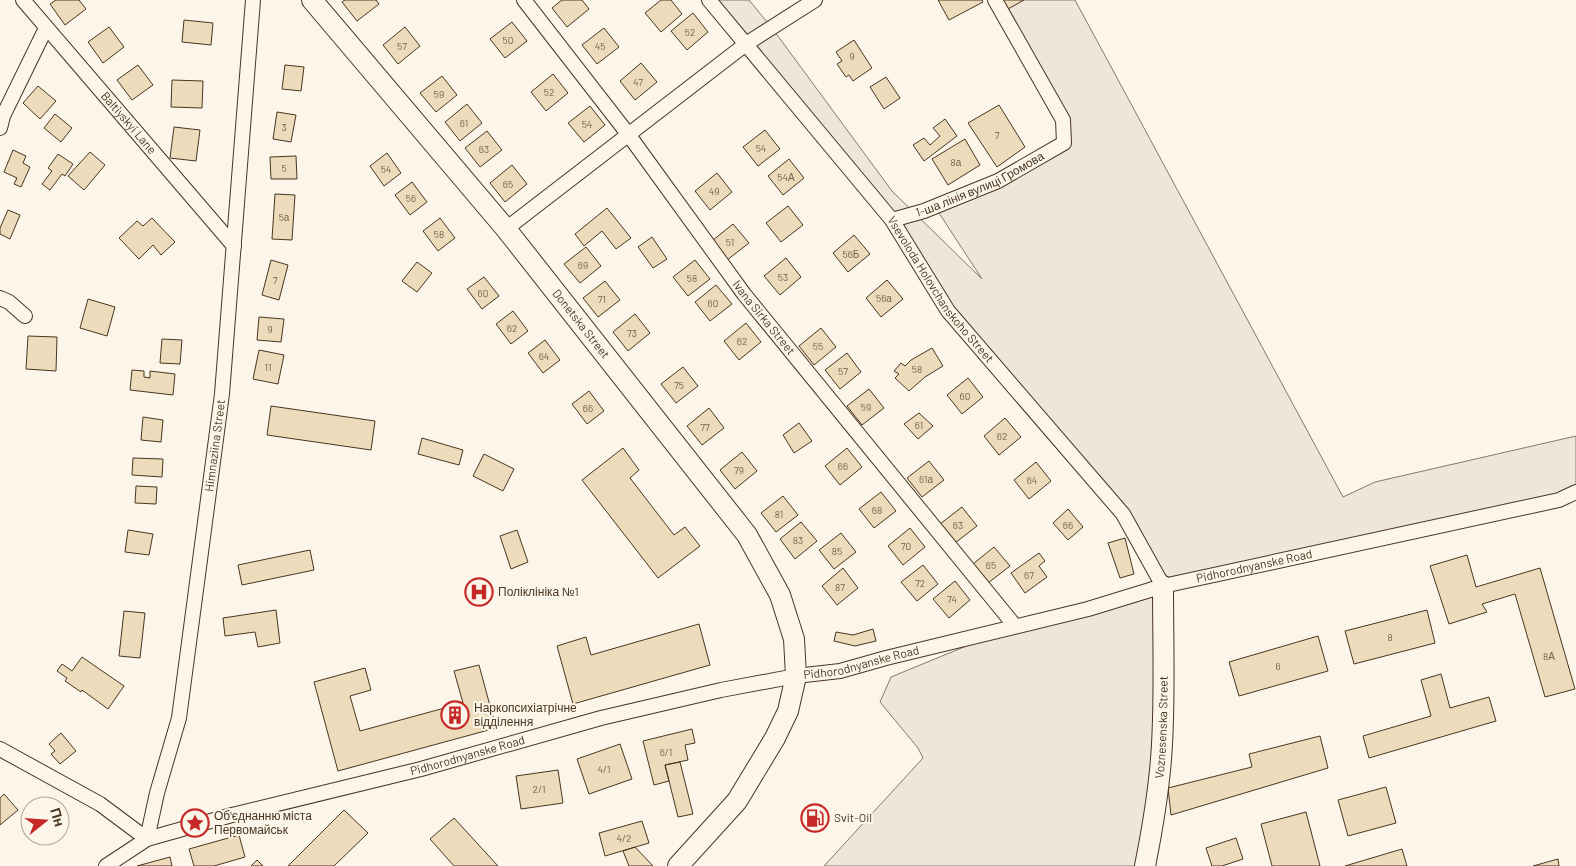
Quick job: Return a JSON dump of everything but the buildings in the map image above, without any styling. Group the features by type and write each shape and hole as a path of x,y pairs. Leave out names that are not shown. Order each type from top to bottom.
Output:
{"street":[{"name":"Baltiyskyi Lane","path":"23,0 234,246"},
{"name":"Himnaziina Street","path":"147,839 157,793 179,718 222,394 253,0"},
{"name":"Donetska Street","path":"312,0 506,229 747,535 780,595 794,639 796,676 788,711 757,770 737,801 678,866"},
{"name":"Ivana Sirka Street","path":"524,0 628,134 744,294 1015,626"},
{"name":"Vsevoloda Holovchanskoho Street","path":"709,0 892,220 948,311 1123,514 1163,586"},
{"path":"506,229 746,44 815,0"},
{"name":"1-ша лінія вулиці Громова","path":"892,220 924,210 998,181 1064,143 1063,120 994,0"},
{"path":"0,128 46,28"},
{"path":"0,298 9,302 25,316"},
{"name":"Pidhorodnyanske Road","path":"147,839 232,815 421,769 601,718 721,690 796,676 840,671 1088,608 1163,586 1559,500 1576,492"},
{"name":"Voznesenska Street","path":"1145,866 1157,799 1162,744 1163,586"},
{"path":"0,749 100,804 147,839 106,866"}],"shaded area":[{"path":"709,0 749,0 772,28 892,191 982,279 939,213 1064,143 1063,120 995,0 1075,0 1343,497 1375,482 1576,436 1576,492 1163,586 1123,514 948,311 892,220"},
{"path":"1163,586 1145,866 824,866 923,758 918,748 880,702 891,677 1015,626"}],"place":[{"name":"Поліклініка №1","path":"479,592"},
{"name":"Наркопсихіатрічне відділення","path":"455,715"},
{"name":"Svit-Oil","path":"815,818"},
{"name":"Об'єднанню міста Первомайськ","path":"195,823"}]}
